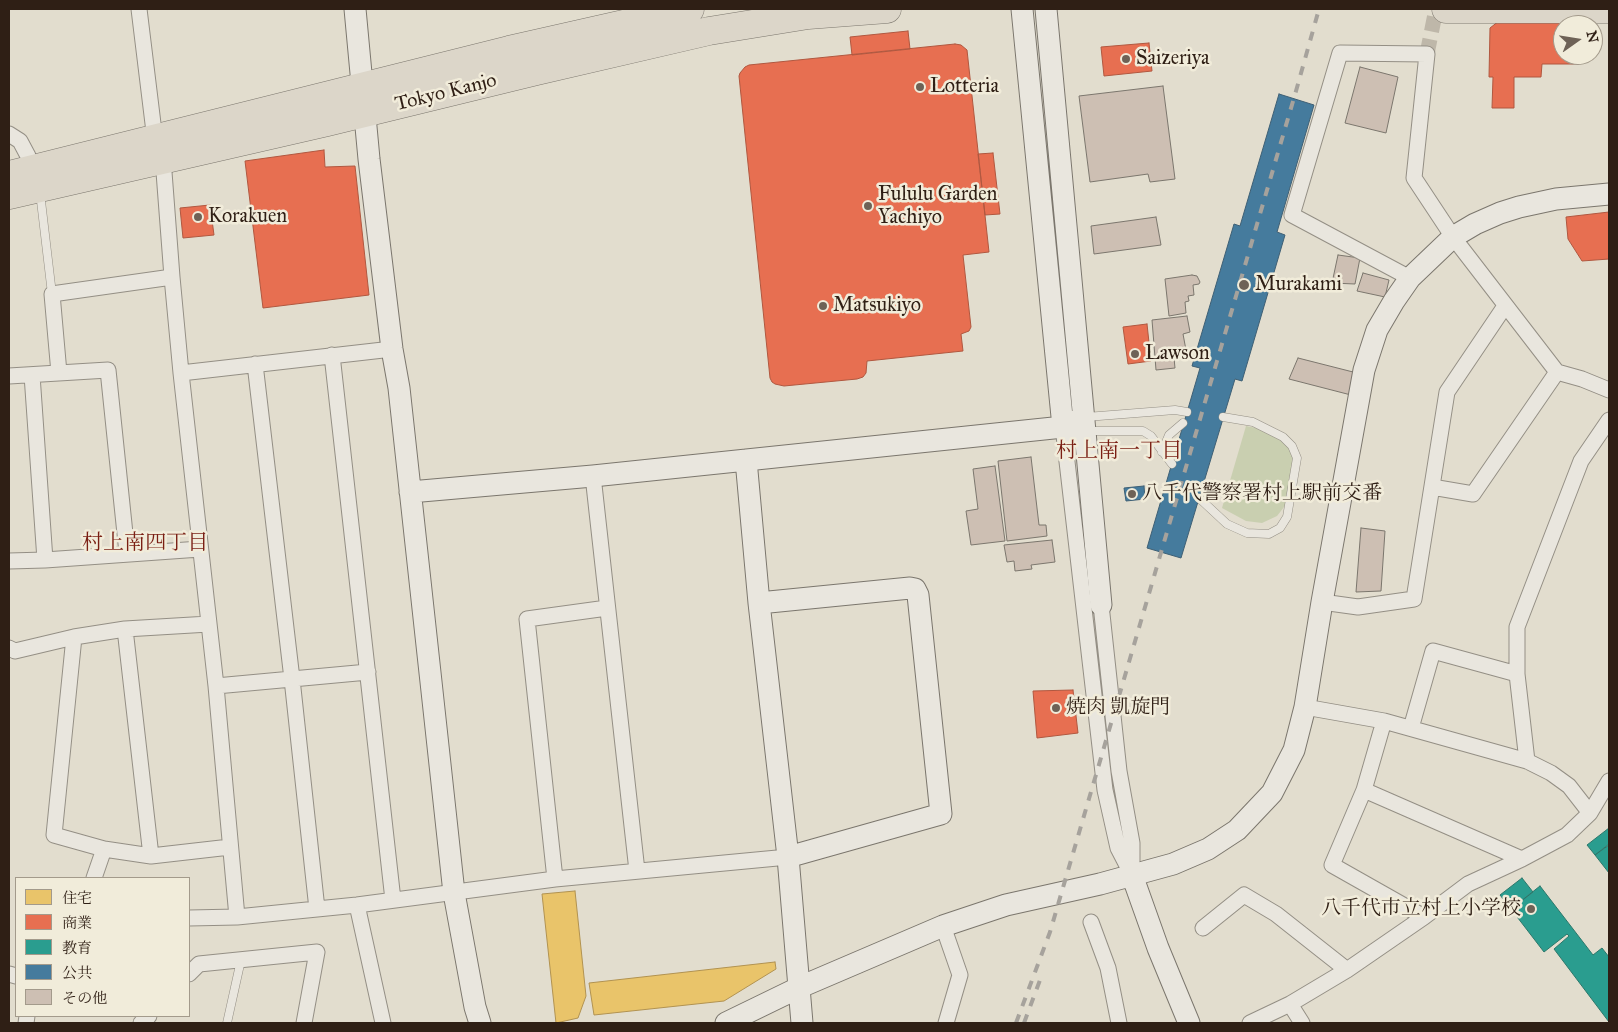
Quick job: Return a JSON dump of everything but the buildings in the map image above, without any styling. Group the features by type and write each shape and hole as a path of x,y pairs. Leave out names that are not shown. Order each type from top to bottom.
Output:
{"highway":[{"name":"Tokyo Kanjo","path":"9,195 362,86 640,19 690,9"},
{"name":"Tokyo Kanjo","path":"9,175 365,113 709,31 808,15 887,9"},
{"path":"1446,9 1609,9"},
{"path":"18,158 68,146 150,151"},
{"path":"9,210 72,192 150,151"}],"street":[{"path":"139,9 150,151 172,277 216,686 237,917"},
{"path":"355,9 365,113 392,349 399,388 454,893 480,1023"},
{"path":"1022,9 1063,427 1105,790 1118,848 1132,875 1158,948 1189,1023"},
{"path":"1046,9 1101,605 1118,771 1132,844 1132,875"},
{"path":"1410,278 1292,215 1340,53 1427,54 1414,178 1453,237 1557,372 1582,379 1609,390"},
{"path":"9,134 20,140 18,158"},
{"path":"726,1023 798,988 943,926 1006,905 1100,884 1173,864 1208,849 1237,830 1272,793 1294,750 1305,707 1364,370 1377,330 1410,278 1453,237 1475,224 1519,207 1556,199 1609,194"},
{"path":"59,373 52,294 172,277"},
{"path":"1322,602 1358,607 1414,599 1447,392 1505,306"},
{"path":"181,373 392,349"},
{"path":"332,356 393,900"},
{"path":"255,364 317,909"},
{"path":"9,376 108,370 127,553"},
{"path":"1432,487 1473,494 1557,372"},
{"path":"32,375 45,560"},
{"path":"1527,760 1518,674 1517,627 1581,461 1609,420"},
{"path":"410,492 593,476 1085,424"},
{"path":"746,460 759,603 788,857 802,1023"},
{"path":"593,476 637,871"},
{"path":"9,561 200,548"},
{"path":"190,918 237,917 357,905 555,879 788,857 941,814 918,596 915,589 759,603"},
{"path":"555,879 527,618 607,608"},
{"path":"9,648 15,651 74,637 125,629 209,624"},
{"path":"125,629 150,856"},
{"path":"74,637 54,835 104,849 150,856 230,847"},
{"path":"1411,728 1434,652 1518,674"},
{"path":"216,686 368,672"},
{"path":"1305,707 1384,721 1527,760 1551,773 1569,786 1590,813"},
{"path":"1384,721 1364,790 1332,865 1424,917"},
{"path":"1250,1023 1290,1004 1347,970 1468,884 1522,859 1567,835 1590,813 1609,781"},
{"path":"1364,790 1522,859"},
{"path":"94,877 104,849"},
{"path":"1203,928 1244,895 1276,914 1347,970"},
{"path":"357,905 383,1023"},
{"path":"1091,922 1108,968 1118,1023"},
{"path":"943,926 960,975 946,1023"},
{"path":"190,973 199,964 316,952 304,1023"},
{"path":"1290,1004 1302,1023"}],"lane":[{"path":"41,201 52,294"},
{"path":"1085,424 1174,410 1187,412"},
{"path":"1199,498 1227,524 1248,533 1269,534 1280,528 1287,517 1297,458 1292,446 1283,437 1253,422 1223,417"},
{"path":"1085,424 1143,431 1151,436 1172,464"},
{"path":"1162,452 1169,435 1184,424"},
{"path":"227,1023 242,960"}],"green space":[{"path":"1246,426 1276,434 1289,446 1294,461 1288,502 1277,516 1262,523 1246,521 1222,508"}],"tunnel":[{"path":"1427,54 1436,9"}],"railway":[{"path":"1016,1023 1050,932 1319,9"},
{"path":"1024,1023 1040,980"}],"place":[{"name":"Saizeriya","path":"1126,59"},
{"name":"Lotteria","path":"920,87"},
{"name":"Fululu Garden Yachiyo","path":"868,206"},
{"name":"Korakuen","path":"198,217"},
{"name":"Murakami","path":"1244,285"},
{"name":"Matsukiyo","path":"823,306"},
{"name":"Lawson","path":"1135,354"},
{"name":"八千代警察署村上駅前交番","path":"1132,494"},
{"name":"焼肉 凱旋門","path":"1056,708"},
{"name":"八千代市立村上小学校","path":"1531,909"}],"district":[{"name":"村上南一丁目","path":"1119,452"},
{"name":"村上南四丁目","path":"145,544"}]}
